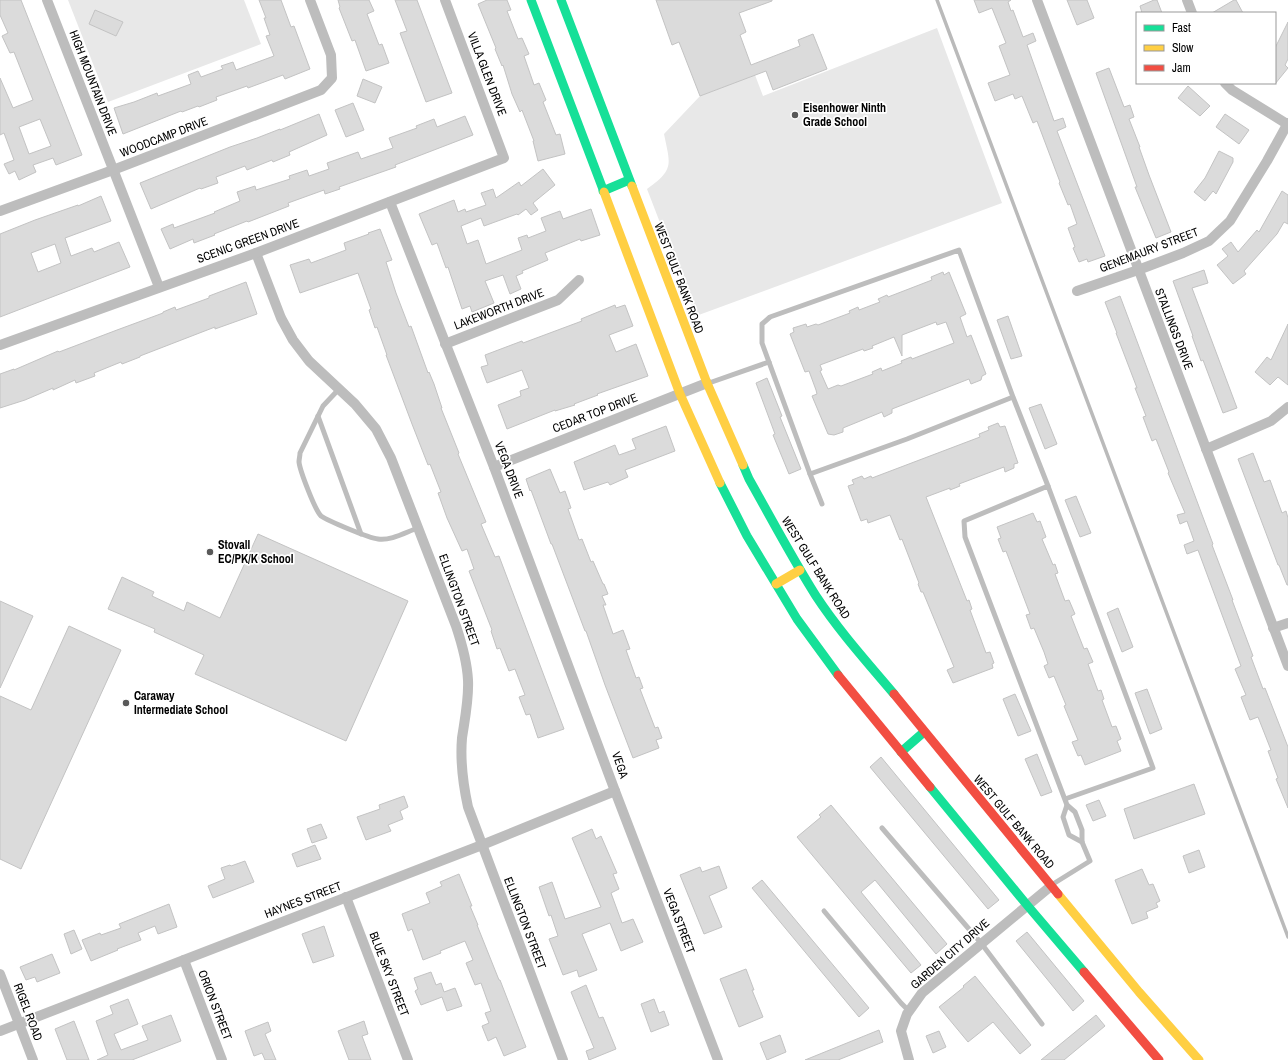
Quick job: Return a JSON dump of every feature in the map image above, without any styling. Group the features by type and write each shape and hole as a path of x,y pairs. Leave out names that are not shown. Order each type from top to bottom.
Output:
{"main road":[{"path":"531,0 680,394 722,489 747,536 797,619 829,664 1027,905 1159,1060"},
{"name":"WEST GULF BANK ROAD","path":"561,0 707,383 749,480 800,570 817,597 842,631 924,732 1139,992 1199,1060"},
{"path":"603,191 630,180"},
{"path":"776,584 800,570"},
{"path":"901,752 924,732"}],"street":[{"name":"HIGH MOUNTAIN DRIVE","path":"47,0 159,287"},
{"name":"WOODCAMP DRIVE","path":"0,211 113,170 321,90 332,78 331,55 310,0"},
{"name":"VILLA GLEN DRIVE","path":"445,0 504,158"},
{"name":"STALLINGS DRIVE","path":"1037,0 1288,666"},
{"path":"1187,0 1192,12"},
{"path":"1226,84 1232,90 1288,124"},
{"name":"GENEMAURY STREET","path":"1077,291 1183,253 1209,241 1230,221 1288,124"},
{"name":"SCENIC GREEN DRIVE","path":"0,345 256,253 504,158"},
{"name":"VEGA DRIVE","path":"390,202 494,467 600,749"},
{"name":"ELLINGTON STREET","path":"256,253 281,318 294,340 309,361 355,404 376,429 391,458 456,626 464,652 468,680 467,704 462,744 462,780 468,807 563,1060"},
{"name":"LAKEWORTH DRIVE","path":"445,344 558,300 579,280"},
{"name":"CEDAR TOP DRIVE","path":"494,467 707,383"},
{"path":"1206,449 1271,421 1288,407"},
{"path":"1274,628 1288,623"},
{"name":"VEGA","path":"600,749 615,791"},
{"name":"HAYNES STREET","path":"0,1031 482,845 615,791"},
{"name":"VEGA STREET","path":"615,791 718,1060"},
{"name":"GARDEN CITY DRIVE","path":"909,1060 901,1031 909,1011 922,993 1051,886"},
{"name":"BLUE SKY STREET","path":"346,897 408,1060"},
{"name":"ORION STREET","path":"184,960 222,1060"},
{"name":"RIGEL ROAD","path":"0,974 33,1060"}],"lane":[{"path":"822,504 762,343 762,324 770,317 959,250 1153,768 1065,799"},
{"path":"707,383 769,362"},
{"path":"339,389 323,406 300,453 299,461 301,469 316,509 321,515 330,520 378,540 389,539 418,528"},
{"path":"810,474 907,439 1013,397"},
{"path":"318,416 361,534"},
{"path":"1048,486 964,521 965,537 1067,805 1075,812 1082,830 1082,842 1090,861 1051,886"},
{"path":"1067,805 1063,817 1069,835 1082,842"},
{"path":"882,828 981,943 1042,1024"},
{"path":"824,911 909,1011"}],"shaded area":[{"path":"68,0 244,0 261,44 108,102"},
{"name":"Eisenhower Ninth Grade School","path":"937,28 1002,203 696,316 647,189 662,176 668,165 669,159 664,134 700,96 755,75 763,96"}],"building":[{"path":"0,0 21,0 82,155 56,165 53,158 33,165 36,172 19,180 15,171 9,174 4,164 14,160 4,133 0,135 0,78 13,108 33,100 14,52 10,53 2,36 8,33 0,15","holes":["40,119 51,146 29,154 19,127"]},
{"path":"259,0 281,0 291,27 294,26 310,69 285,79 283,75 248,88 247,86 216,97 217,100 199,107 181,111 123,134 114,108 157,93 158,96 191,84 188,75 198,71 201,77 223,69 221,66 233,62 236,70 274,56 266,36 270,35 264,18 266,18"},
{"path":"338,0 369,0 374,11 367,14 379,45 382,44 389,63 366,71 355,40 352,41 339,8"},
{"path":"395,0 417,0 452,93 426,102 400,33 407,31"},
{"path":"487,0 507,0 511,10 507,11 518,39 522,38 529,54 524,56 534,85 539,83 546,100 543,102 556,135 560,134 565,154 538,161 534,141 522,110 520,112 512,94 503,65 502,66 478,4"},
{"path":"656,0 772,0 739,13 746,32 740,35 751,65 800,46 798,40 813,34 827,69 773,90 766,71 700,96 679,42 672,45"},
{"path":"974,0 1011,0 1008,2 1011,11 1013,10 1023,37 1033,33 1036,41 1027,45 1054,121 1063,118 1066,127 1057,131 1105,256 1088,262 1087,259 1079,262 1073,248 1075,247 1068,228 1077,224 1070,204 1068,205 1059,183 1060,182 1037,121 1033,123 1022,96 1015,99 1013,94 995,101 988,83 1010,75 999,46 1006,43 992,8 979,13"},
{"path":"1067,0 1087,0 1094,18 1077,25"},
{"path":"1157,0 1162,12 1142,12 1140,6"},
{"path":"1236,0 1242,12 1214,12"},
{"path":"95,10 123,22 116,36 89,24"},
{"path":"1288,22 1288,59 1285,65 1288,68 1276,83 1276,46"},
{"path":"1109,68 1124,107 1130,105 1134,117 1129,119 1171,232 1156,238 1135,187 1137,187 1096,73"},
{"path":"363,79 382,87 375,103 357,96"},
{"path":"1188,86 1210,106 1200,116 1178,98"},
{"path":"353,103 364,130 346,137 335,110"},
{"path":"319,114 327,135 289,152 290,155 273,162 272,160 247,170 245,166 216,177 218,183 201,189 200,188 151,209 140,183 230,147 280,130"},
{"path":"1225,114 1249,130 1239,144 1216,127"},
{"path":"465,116 473,135 395,165 396,167 339,187 340,189 325,194 324,190 288,203 289,206 214,234 215,235 194,243 193,239 170,249 161,229 173,224 174,228 215,213 214,212 240,201 237,192 255,186 256,190 290,179 289,176 307,170 309,176 329,169 327,163 358,152 361,159 393,148 389,138 417,128 416,126 434,119 437,127"},
{"path":"1219,151 1233,158 1233,162 1216,194 1213,191 1205,201 1194,192 1205,178"},
{"path":"543,169 555,185 533,203 538,210 531,215 526,209 518,215 517,214 484,226 481,218 461,226 467,244 478,240 486,264 522,250 518,238 527,235 528,238 546,231 541,218 560,211 563,219 591,209 600,235 581,241 580,239 545,253 548,260 522,271 523,273 516,276 521,289 510,294 503,275 485,281 494,303 472,312 470,306 462,309 448,267 446,268 437,243 432,245 419,214 454,200 458,212 465,209 466,212 486,205 481,193 493,189 496,198 519,182 521,186"},
{"path":"1282,191 1288,195 1288,224 1284,222 1277,234 1244,271 1246,274 1233,284 1217,265 1228,256 1222,249 1231,242 1238,252 1257,230 1259,232"},
{"path":"101,196 111,221 65,238 71,256 92,248 94,252 119,242 130,267 0,317 0,234 35,220 78,206","holes":["55,244 61,263 38,272 31,253"]},
{"path":"380,229 392,260 386,262 396,293 409,327 411,326 428,373 429,372 434,384 441,408 459,453 458,454 486,522 481,524 495,557 499,556 564,729 538,738 530,714 526,715 519,697 525,695 515,669 509,671 500,648 497,649 491,631 492,630 469,571 474,569 467,549 462,551 447,518 438,493 441,492 430,464 428,465 412,424 377,327 375,328 369,310 371,309 358,273 300,293 290,265 309,259 311,263 346,250 344,243"},
{"path":"1204,270 1208,283 1192,288 1237,408 1223,413 1203,360 1201,361 1173,281"},
{"path":"943,272 944,275 949,272 966,314 960,317 967,337 971,335 986,374 982,376 981,380 971,384 969,379 892,409 892,413 884,417 882,412 843,428 843,432 834,435 828,434 812,396 817,394 809,371 805,372 790,334 794,332 793,328 806,324 807,327 816,324 818,325 850,313 849,311 858,307 859,310 880,302 878,299 887,295 888,297 932,280 931,277","holes":["936,322 937,325 946,322 954,343 912,359 911,357 901,361 902,363 882,371 881,368 872,372 873,374 841,386 838,385 828,389 820,371 822,370 820,365 863,349 864,351 873,348 872,346 894,337 902,356 902,335"]},
{"path":"246,282 257,314 215,329 215,327 122,364 121,362 94,373 95,376 76,383 75,380 53,390 53,388 25,400 0,408 0,374 14,370 58,351 59,352 163,313 175,307 176,310 209,298 209,296"},
{"path":"1120,296 1213,544 1212,545 1253,656 1251,657 1288,747 1288,808 1276,779 1278,778 1268,751 1271,750 1258,717 1250,720 1241,697 1246,695 1235,669 1241,666 1198,550 1187,554 1184,545 1194,541 1187,521 1180,524 1177,515 1185,513 1168,473 1169,472 1156,439 1152,441 1143,417 1146,416 1135,388 1137,388 1105,302"},
{"path":"615,305 616,308 625,305 633,326 609,335 616,352 636,344 648,376 597,394 598,395 574,404 575,405 555,410 507,429 498,405 521,396 520,391 529,388 522,370 487,383 481,367 488,365 485,355 522,341 523,343 582,321 581,319"},
{"path":"1008,316 1022,356 1011,359 997,320"},
{"path":"1288,324 1288,385 1278,377 1270,385 1255,372 1267,357 1271,360"},
{"path":"767,378 782,416 780,417 801,469 789,474 773,435 775,434 756,383"},
{"path":"1041,404 1057,444 1045,449 1029,408"},
{"path":"998,423 1000,427 1005,426 1018,463 1014,464 1014,468 1005,472 1004,467 959,484 960,486 950,490 950,488 926,497 967,601 969,600 972,609 970,610 986,653 990,652 994,663 992,664 993,668 953,683 947,670 954,667 923,592 921,592 902,539 900,540 890,515 868,523 867,519 861,521 848,486 854,484 852,480 862,476 864,479 871,476 872,478 980,437 979,434 989,430 988,427"},
{"path":"666,426 675,451 625,470 628,477 610,485 608,482 584,490 574,462 615,445 619,455 636,449 632,439"},
{"path":"1253,453 1264,482 1270,480 1282,513 1286,511 1288,518 1288,585 1278,565 1238,459"},
{"path":"550,469 560,493 565,491 571,508 568,509 579,540 582,539 591,562 593,561 604,584 608,594 602,596 606,605 603,605 613,634 623,630 630,649 626,650 636,678 639,677 643,688 640,689 655,728 658,727 662,738 656,740 659,748 633,758 586,631 526,479"},
{"path":"1076,496 1091,533 1080,537 1065,500"},
{"path":"1033,513 1037,522 1040,521 1046,537 1042,539 1053,565 1055,564 1058,573 1055,574 1065,601 1069,600 1075,614 1071,616 1084,649 1087,648 1093,662 1088,664 1098,691 1101,690 1104,699 1102,700 1112,727 1116,726 1121,739 1117,741 1121,751 1085,765 1081,755 1078,756 1072,742 1078,740 1064,706 1066,705 1054,676 1049,678 1044,666 1048,664 1044,652 1034,628 1031,629 1026,615 1030,614 1006,551 1003,552 998,539 1001,538 997,527"},
{"path":"258,534 408,601 346,741 195,674 204,655 154,632 155,629 108,609 122,577 154,592 152,596 184,611 187,602 220,618"},
{"path":"0,601 33,616 0,688"},
{"path":"1118,608 1133,647 1122,652 1107,613"},
{"path":"69,626 121,650 21,869 0,859 0,696 31,710"},
{"path":"1147,689 1162,729 1150,734 1135,693"},
{"path":"1015,694 1031,731 1018,736 1003,699"},
{"path":"1037,754 1052,792 1041,796 1025,759"},
{"path":"881,757 999,900 988,909 870,767"},
{"path":"1194,784 1205,814 1134,839 1124,809"},
{"path":"404,796 408,807 400,811 403,819 388,825 391,831 366,840 357,817 380,809 379,805"},
{"path":"1099,800 1106,816 1093,821 1086,805"},
{"path":"831,805 947,944 936,954 875,880 861,892 921,965 911,973 797,837 821,817 819,815"},
{"path":"321,824 327,838 312,843 307,829"},
{"path":"592,829 596,839 601,836 617,873 613,874 619,889 611,893 622,923 633,919 643,942 621,951 610,923 582,934 597,970 579,977 577,970 563,975 549,939 558,936 539,887 552,882 565,919 601,907 572,838"},
{"path":"315,845 321,859 297,867 292,854"},
{"path":"1199,850 1205,867 1189,873 1183,856"},
{"path":"245,861 254,882 213,898 208,886 225,879 221,868"},
{"path":"719,866 727,888 709,896 722,927 704,934 680,875 700,867 702,872"},
{"path":"1142,869 1149,885 1153,884 1160,901 1156,903 1158,907 1146,912 1148,918 1132,924 1115,880"},
{"path":"459,874 472,906 470,906 477,925 526,1047 504,1056 496,1037 488,1041 482,1026 489,1023 485,1013 491,1011 481,983 475,985 466,963 473,960 465,941 423,960 412,929 408,931 402,914 430,903 426,893 442,886 440,882"},
{"path":"762,880 869,1008 859,1017 752,888"},
{"path":"169,904 177,927 158,934 155,926 138,933 141,940 91,961 82,940 100,933 101,935 121,928 119,924"},
{"path":"324,926 334,956 313,963 302,934"},
{"path":"74,930 82,949 71,954 64,934"},
{"path":"1027,932 1084,1001 1073,1011 1016,941"},
{"path":"52,954 60,973 37,982 35,977 26,980 20,967"},
{"path":"746,969 754,990 752,990 763,1017 739,1027 720,979"},
{"path":"431,972 436,985 441,983 444,992 455,988 462,1006 447,1011 442,997 421,1005 415,991 418,989 414,978"},
{"path":"975,976 1031,1045 1020,1054 993,1022 968,1042 939,1007"},
{"path":"586,985 599,1018 603,1017 616,1049 589,1060 586,1051 594,1048 571,992"},
{"path":"128,999 138,1024 114,1034 121,1050 148,1040 142,1026 171,1015 181,1041 132,1060 97,1060 108,1055 96,1021 113,1014 110,1006"},
{"path":"654,999 659,1013 664,1011 669,1025 651,1032 641,1004"},
{"path":"1096,1015 1105,1026 1064,1060 1041,1060"},
{"path":"74,1021 89,1060 67,1060 55,1029"},
{"path":"364,1021 368,1034 362,1036 371,1060 349,1060 338,1031"},
{"path":"268,1022 271,1031 265,1034 276,1060 265,1060 262,1053 254,1056 245,1031"},
{"path":"879,1030 883,1042 838,1060 805,1060"},
{"path":"939,1031 946,1047 933,1053 926,1036"},
{"path":"780,1035 786,1052 767,1060 760,1043"}],"waterway":[{"path":"937,0 1288,937"}],"traffic: fast":[{"path":"531,0 604,192"},
{"path":"561,0 632,186"},
{"path":"603,191 629,180"},
{"path":"743,465 749,479 798,567 816,596 844,634 894,694"},
{"path":"720,483 747,536 797,619 838,675"},
{"path":"901,752 924,732"},
{"path":"930,787 1084,972"}],"traffic: slow":[{"path":"632,186 707,383 743,465"},
{"path":"604,192 680,394 720,483"},
{"path":"776,584 800,570"},
{"path":"1058,894 1139,992 1199,1060"}],"traffic: jam":[{"path":"838,675 930,787"},
{"path":"894,694 1058,894"},
{"path":"1084,972 1159,1060"}],"place":[{"name":"Eisenhower Ninth Grade School","path":"795,115"},
{"name":"Stovall EC/PK/K School","path":"210,552"},
{"name":"Caraway Intermediate School","path":"126,703"}]}
